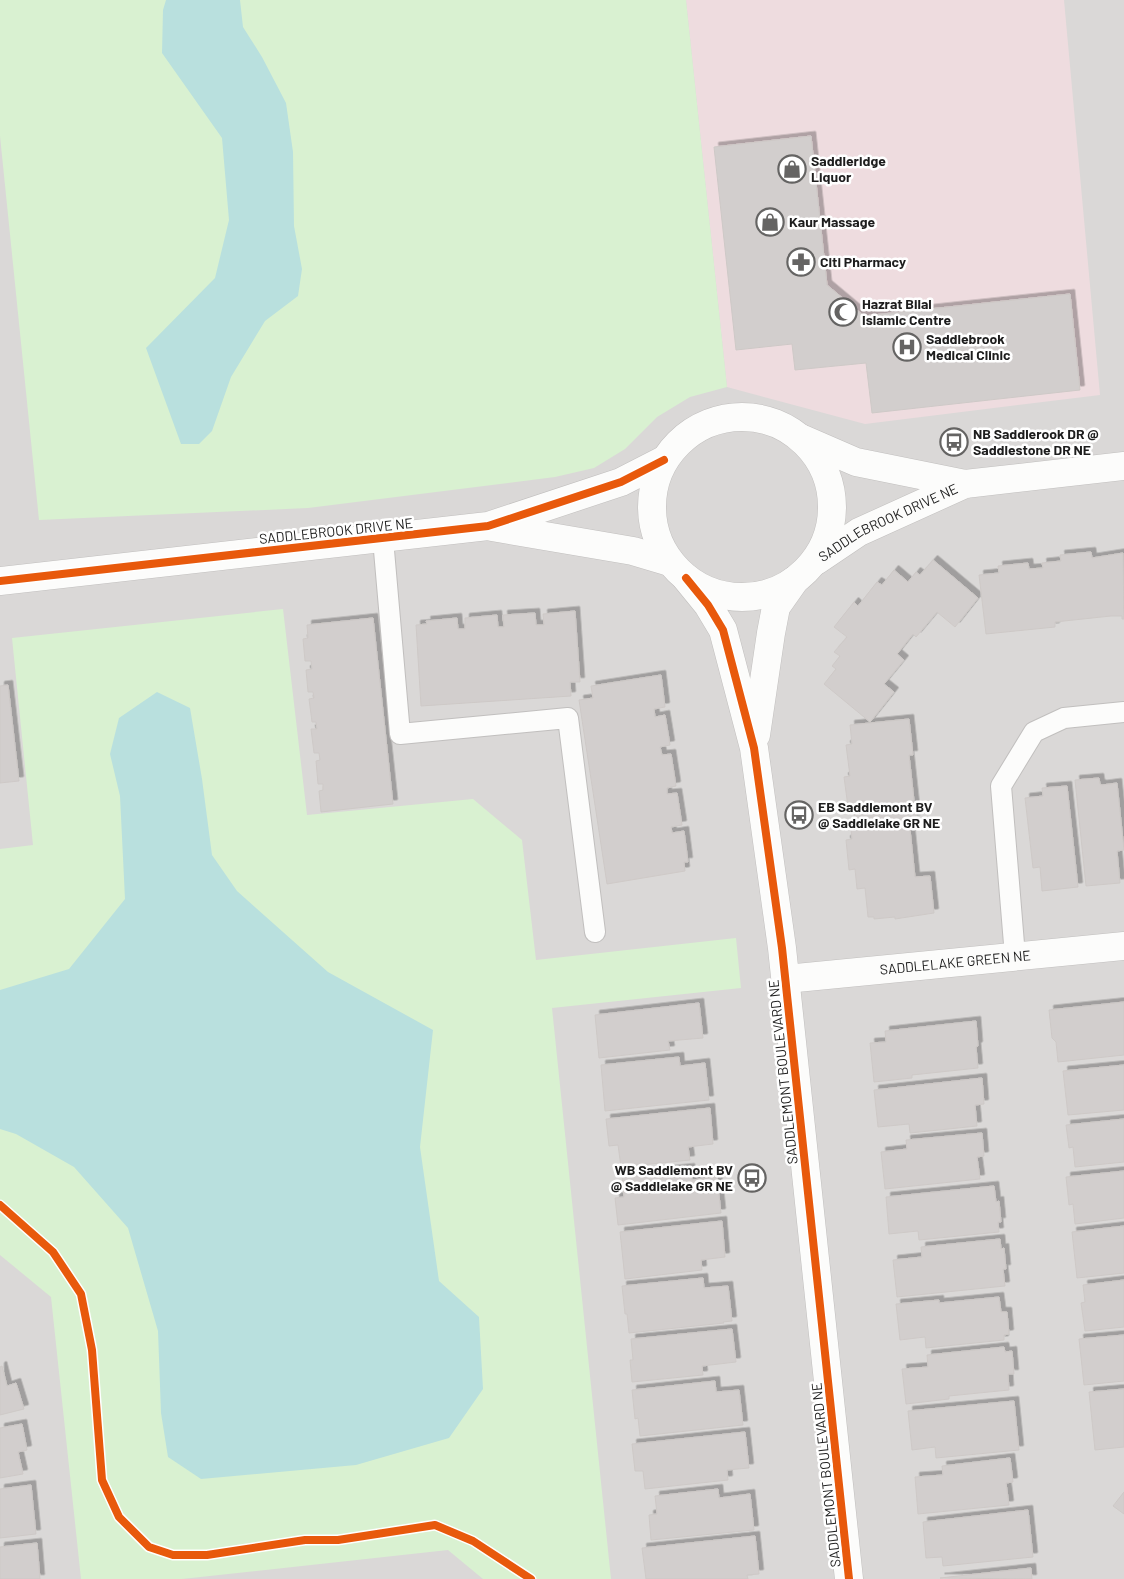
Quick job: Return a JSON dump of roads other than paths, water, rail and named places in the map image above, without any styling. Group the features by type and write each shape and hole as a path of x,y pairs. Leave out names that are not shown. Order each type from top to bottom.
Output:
{"street":[{"name":"SADDLEBROOK DRIVE NE","path":"0,581 488,526 621,482 664,460 692,432 728,417 768,420 802,439 856,462 965,484 1124,466"},
{"path":"802,439 823,466 832,498 829,532 805,571"},
{"name":"SADDLEMONT BOULEVARD NE","path":"664,460 654,485 652,512 657,539 678,570 708,605 723,630 754,748 786,978 849,1579"},
{"name":"SADDLEBROOK DRIVE NE","path":"488,526 632,551 678,570 705,590 726,596 748,597 773,592 859,532 965,484"},
{"name":"SADDLEMONT BOULEVARD NE","path":"754,748 776,607 805,571"},
{"name":"SADDLELAKE GREEN NE","path":"786,978 1124,946"}],"lane":[{"path":"383,539 400,734 568,718 596,932"},
{"path":"1015,956 1001,786 1034,732 1064,718 1124,712"}],"water":[{"path":"166,0 240,0 243,27 262,57 286,103 293,152 294,226 302,269 298,296 265,321 231,377 212,431 199,444 181,444 146,348 215,278 229,220 222,138 162,53 163,10"},
{"path":"157,692 190,708 212,855 237,891 328,972 433,1030 420,1147 439,1281 479,1317 483,1389 449,1438 356,1465 201,1479 168,1457 161,1413 158,1331 128,1228 74,1167 16,1134 0,1129 0,990 69,969 125,899 120,796 110,754 119,718"}],"place":[{"name":"Saddleridge Liquor","path":"792,169"},
{"name":"Kaur Massage","path":"770,222"},
{"name":"Citi Pharmacy","path":"801,262"},
{"name":"Hazrat Bilal Islamic Centre","path":"843,312"},
{"name":"Saddlebrook Medical Clinic","path":"907,347"},
{"name":"NB Saddlerook DR @ Saddlestone DR NE","path":"954,442"},
{"name":"EB Saddlemont BV @ Saddlelake GR NE","path":"799,815"},
{"name":"WB Saddlemont BV @ Saddlelake GR NE","path":"752,1178"}]}
